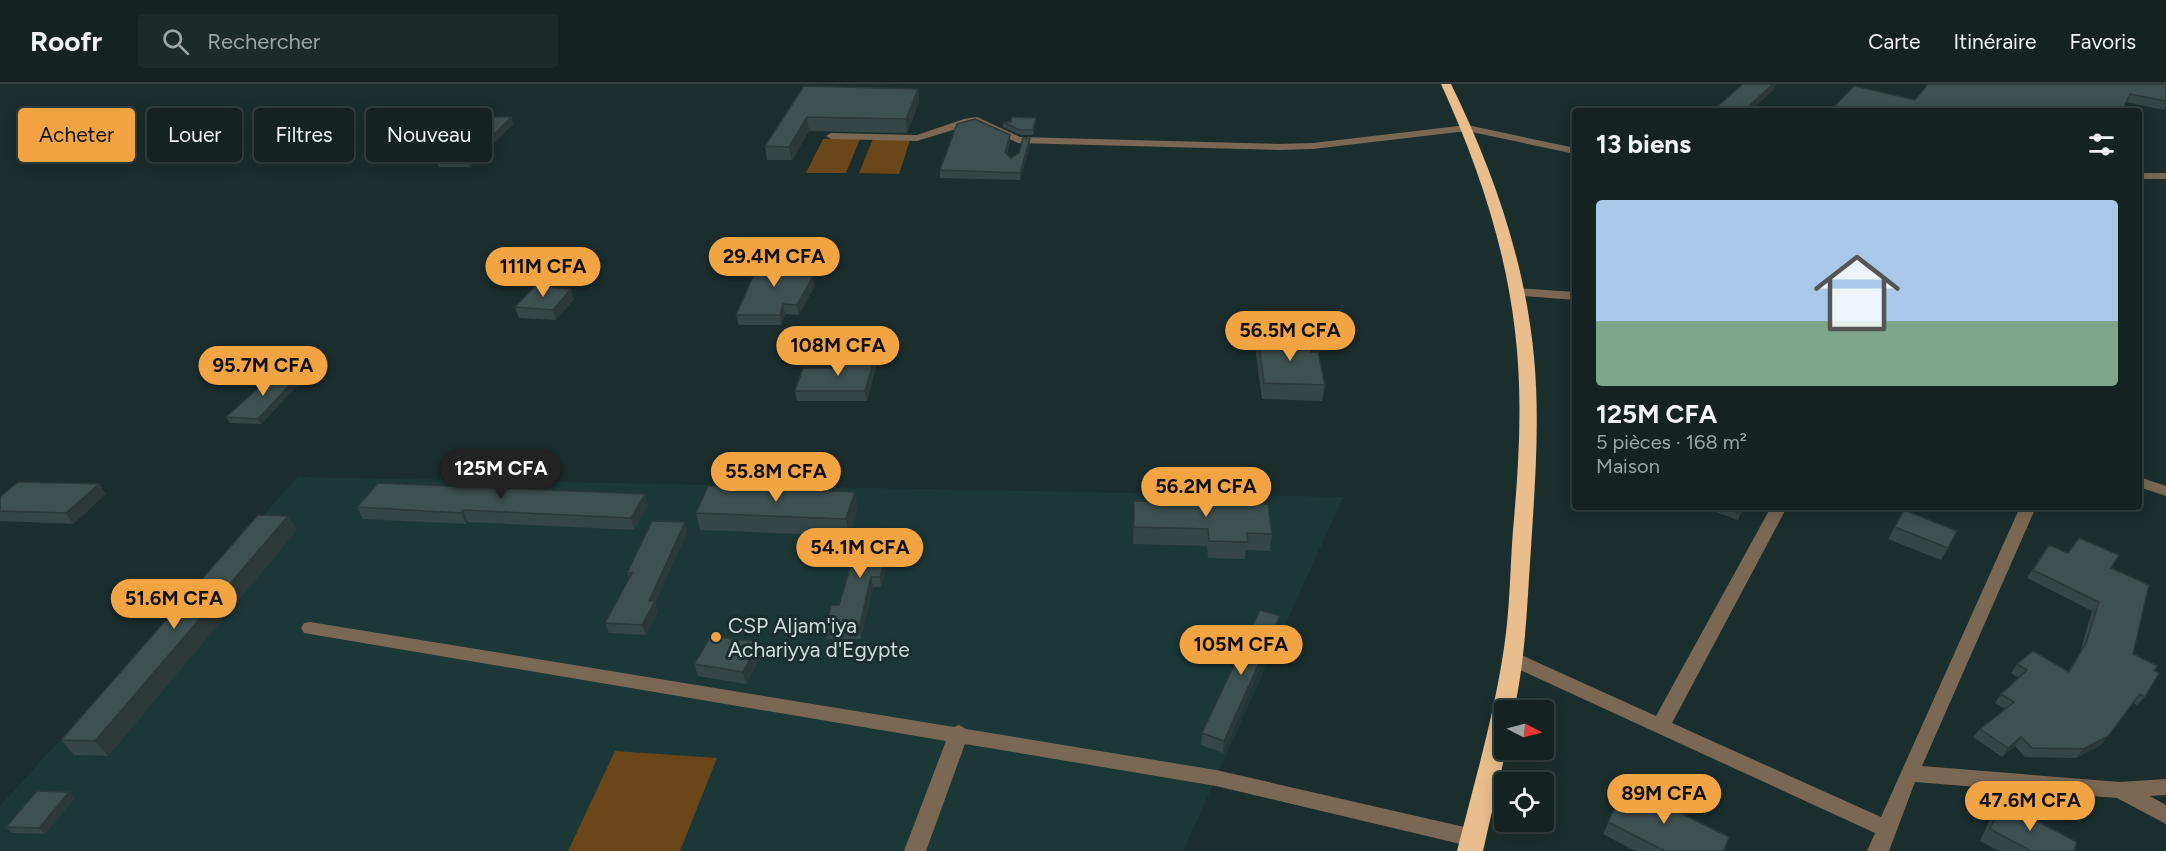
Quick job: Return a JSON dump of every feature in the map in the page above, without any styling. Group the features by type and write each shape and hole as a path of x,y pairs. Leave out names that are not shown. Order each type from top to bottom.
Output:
{"highway":[{"path":"1446,84 1467,128 1495,202 1523,331 1527,412 1526,487 1513,659 1472,845"}],"street":[{"path":"831,136 917,138 967,121 977,120 1016,145 1313,146 1467,128 1572,150"},
{"path":"2142,176 2166,176"},
{"path":"1516,292 1572,296"},
{"path":"2142,483 2166,491"},
{"path":"1661,725 1777,510"},
{"path":"1878,851 1909,773 2027,510"},
{"path":"310,628 959,733 1216,778 1472,845"},
{"path":"1513,659 1887,829"},
{"path":"915,851 959,733"},
{"path":"1909,773 2120,790 2166,787"},
{"path":"2120,790 2166,815"}],"shaded area":[{"path":"823,139 860,139 846,173 806,173"},
{"path":"873,139 910,140 899,174 859,173"},
{"name":"CSP Aljam'iya Achariyya d'Egypte","path":"298,477 1343,497 1183,851 0,851 0,806"},
{"path":"615,751 717,758 680,851 568,851"}],"building":[{"path":"1743,84 1773,84 1746,108 1715,108"},
{"path":"1928,84 2166,84 2166,101 2130,94 2123,108 1833,108 1854,86 1915,100"},
{"path":"804,86 918,89 906,119 807,117 789,147 765,146"},
{"path":"492,117 511,117 492,137"},
{"path":"1012,117 1036,118 1033,130 1020,130 1003,122 1011,122"},
{"path":"975,119 1010,135 1005,152 1011,158 1019,153 1023,138 1030,138 1020,173 940,170 957,124"},
{"path":"760,261 801,261 797,275 813,276 797,305 783,304 780,315 736,315"},
{"path":"535,286 571,289 553,310 515,307"},
{"path":"1258,338 1308,339 1311,352 1318,352 1325,385 1264,383"},
{"path":"848,356 875,357 865,391 795,391 803,368 844,368"},
{"path":"273,375 299,375 258,419 226,417"},
{"path":"18,482 99,484 66,513 0,511 0,497"},
{"path":"378,483 645,494 631,518 463,510 461,513 357,507"},
{"path":"708,486 855,492 846,519 696,513"},
{"path":"1134,501 1268,504 1272,534 1247,533 1248,542 1209,541 1208,529 1134,527"},
{"path":"1730,510 1742,510 1741,514"},
{"path":"1904,510 1957,531 1948,548 1895,527"},
{"path":"258,515 288,516 95,741 61,740"},
{"path":"652,521 685,522 649,601 655,601 642,625 605,623 632,573 627,573"},
{"path":"862,528 893,529 880,577 871,577 859,629 825,629 831,605 839,605"},
{"path":"2079,538 2119,555 2111,568 2149,585 2133,654 2158,666 2154,670 2159,673 2145,697 2140,694 2108,736 2083,749 2032,748 2021,737 2008,748 1980,729 2014,702 2001,694 2027,670 2017,664 2033,651 2069,672 2086,643 2099,602 2033,570 2049,545 2068,553"},
{"path":"1260,610 1280,616 1224,741 1202,733"},
{"path":"711,636 759,642 743,672 694,664"},
{"path":"1625,786 1729,837 1724,851 1665,851 1608,822"},
{"path":"37,791 69,792 39,828 6,827"},
{"path":"2002,803 2077,842 2074,851 2031,851 1990,829"}],"place":[{"name":"CSP Aljam'iya Achariyya d'Egypte","path":"716,637"}]}
